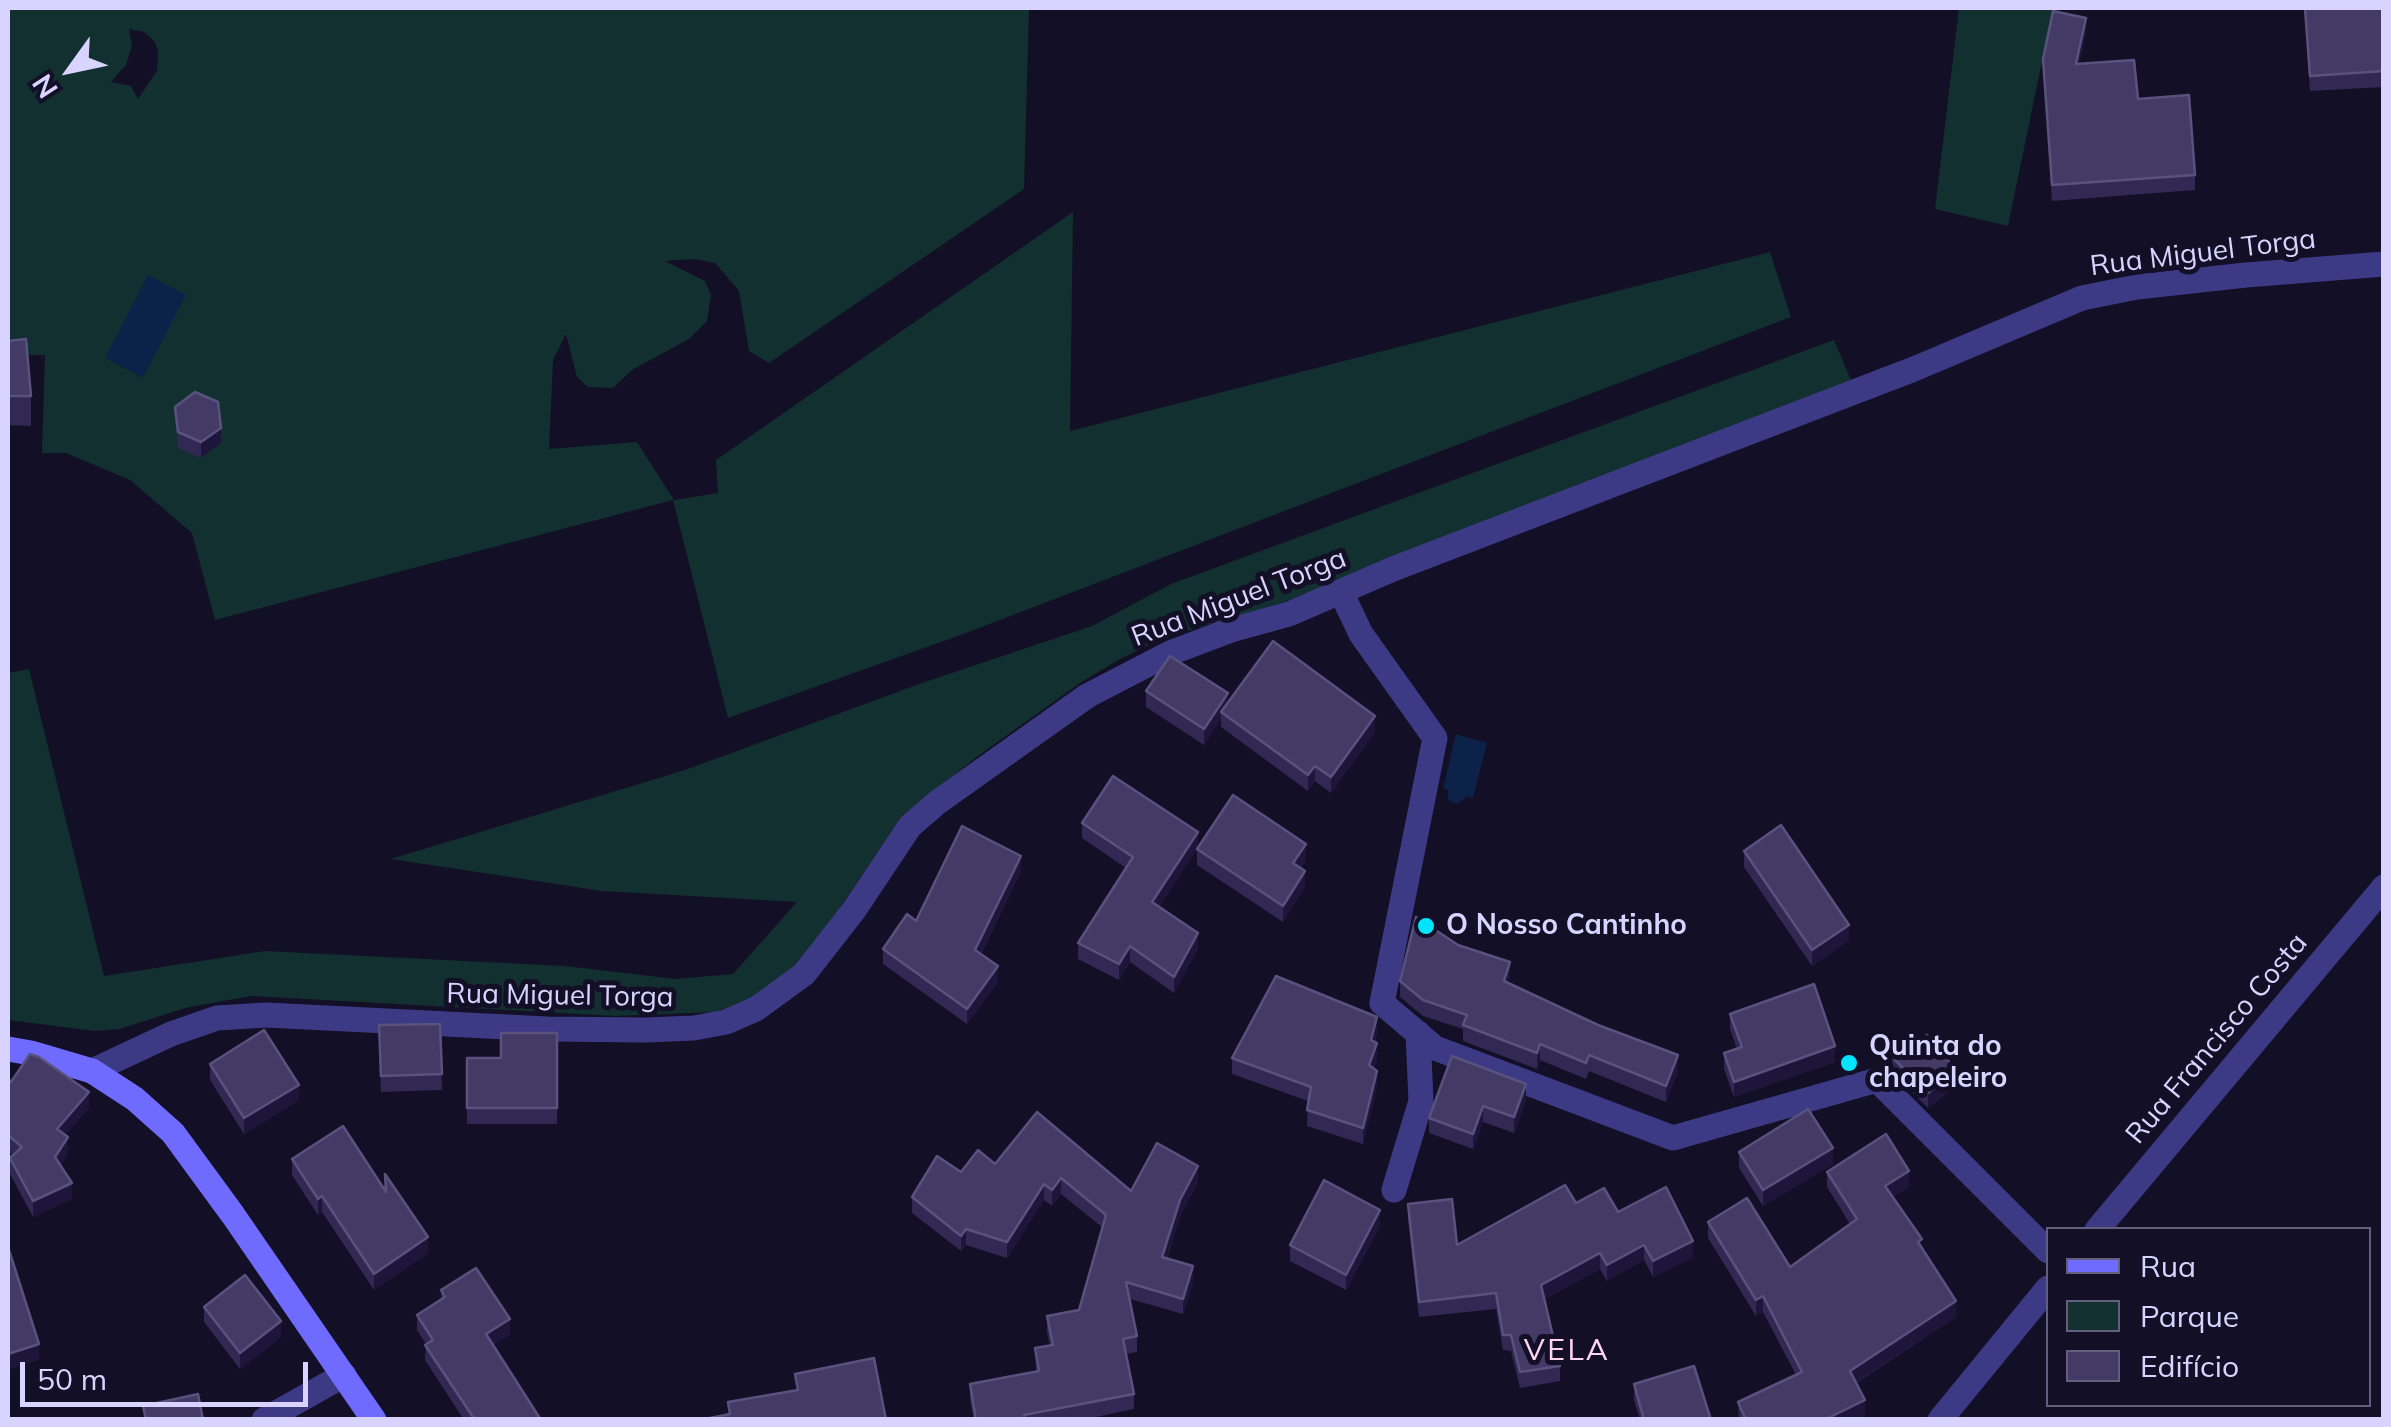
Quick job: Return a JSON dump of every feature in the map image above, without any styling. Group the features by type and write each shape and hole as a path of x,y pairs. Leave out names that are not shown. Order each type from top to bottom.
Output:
{"street":[{"name":"Rua Miguel Torga","path":"92,1072 171,1034 218,1018 266,1015 646,1030 726,1022 756,1009 804,974 854,910 910,826 1062,713 1126,674 1914,370 2082,298 2246,274 2384,264"},
{"path":"1341,592 1360,634 1435,738 1382,1003 1436,1048 1673,1138 1877,1080 2046,1249"},
{"name":"Rua Francisco Costa","path":"2101,1227 2384,887"},
{"path":"1394,1190 1420,1101 1418,1033"},
{"path":"8,1049 31,1052 92,1072 135,1099 173,1133 374,1420"},
{"path":"1940,1420 2046,1290"},
{"path":"264,1420 344,1375"}],"green space":[{"path":"8,8 1029,8 1024,189 769,363 749,351 739,291 715,263 694,259 665,261 705,281 711,295 707,321 689,339 632,370 613,388 588,387 577,377 566,334 553,360 549,449 637,442 674,500 718,493 716,460 1073,212 1070,431 1770,252 1791,317 966,633 728,718 673,500 215,620 192,533 130,480 66,453 42,453 45,355 8,355","holes":["129,29 144,32 155,42 157,71 138,99 131,86 111,82 126,65 132,46"]},
{"path":"1959,8 2053,8 2008,226 1935,209"},
{"path":"1834,340 1851,380 1281,603 1164,638 1080,683 901,817 798,965 756,998 715,1012 615,1016 252,996 189,1007 119,1029 95,1031 8,1020 8,673 29,669 104,976 265,951 565,966 676,979 733,974 797,902 602,891 391,859 685,770 1092,626 1171,584"}],"water":[{"path":"148,275 186,295 143,378 105,358"},
{"path":"1456,734 1487,743 1473,798 1468,796 1457,804 1448,800 1448,790 1443,788"}],"building":[{"path":"2305,8 2384,8 2384,71 2310,76"},
{"path":"2053,11 2086,18 2076,64 2134,60 2138,99 2189,95 2195,175 2052,185 2043,59"},
{"path":"26,339 31,396 8,396 8,341"},
{"path":"195,392 218,402 221,428 201,442 178,432 175,407"},
{"path":"1273,641 1375,716 1331,777 1315,766 1308,775 1221,712"},
{"path":"1170,656 1228,693 1204,729 1146,691"},
{"path":"1113,776 1198,832 1152,902 1198,933 1174,977 1130,946 1119,964 1078,943 1133,857 1082,823"},
{"path":"1233,795 1306,844 1293,863 1305,871 1283,906 1197,849"},
{"path":"1781,825 1849,925 1812,950 1744,851"},
{"path":"962,826 1021,856 975,950 998,966 967,1009 883,949 907,914 916,921"},
{"path":"1416,917 1458,945 1510,962 1504,981 1598,1025 1678,1055 1666,1086 1589,1055 1586,1063 1540,1044 1537,1053 1463,1025 1467,1015 1423,1000 1400,981"},
{"path":"1276,976 1377,1017 1371,1040 1377,1043 1369,1065 1377,1071 1363,1128 1307,1110 1311,1087 1232,1058"},
{"path":"1814,984 1835,1046 1734,1082 1724,1053 1742,1047 1730,1014"},
{"path":"440,1024 442,1074 381,1076 379,1025"},
{"path":"264,1030 299,1085 244,1118 210,1064"},
{"path":"501,1033 557,1033 557,1108 467,1108 467,1058 501,1058"},
{"path":"1927,1035 1956,1070 1928,1093 1892,1057"},
{"path":"30,1054 89,1092 57,1129 68,1137 55,1157 72,1183 33,1201 10,1158 22,1147 8,1135 8,1079 11,1082"},
{"path":"1452,1056 1526,1084 1514,1117 1483,1106 1473,1134 1429,1118"},
{"path":"1808,1109 1833,1148 1763,1190 1739,1152"},
{"path":"1037,1112 1131,1191 1157,1143 1198,1166 1180,1200 1162,1257 1193,1266 1183,1299 1126,1282 1137,1336 1123,1339 1134,1394 1024,1415 1025,1420 976,1420 970,1384 1039,1371 1035,1348 1053,1345 1047,1316 1079,1310 1106,1215 1061,1178 1052,1190 1044,1184 1007,1242 966,1229 961,1236 912,1197 937,1156 961,1172 978,1150 995,1164"},
{"path":"343,1126 386,1192 385,1174 428,1237 374,1274 292,1159"},
{"path":"1886,1134 1909,1171 1885,1186 1922,1239 1918,1242 1956,1301 1850,1371 1865,1400 1824,1420 1746,1420 1738,1402 1802,1372 1763,1296 1756,1300 1708,1222 1747,1198 1790,1267 1857,1219 1827,1172"},
{"path":"1324,1180 1380,1210 1346,1275 1290,1245"},
{"path":"1565,1185 1576,1203 1604,1188 1618,1212 1666,1187 1693,1241 1653,1261 1644,1245 1607,1265 1600,1253 1541,1285 1560,1366 1520,1372 1511,1335 1503,1335 1496,1293 1419,1302 1408,1204 1452,1199 1457,1245"},
{"path":"8,1251 39,1344 8,1354"},
{"path":"476,1268 510,1319 486,1334 541,1420 475,1420 425,1345 433,1340 417,1315 445,1297 441,1290"},
{"path":"245,1275 281,1321 240,1353 204,1307"},
{"path":"874,1358 886,1420 700,1420 730,1414 728,1402 798,1390 795,1374"},
{"path":"1694,1366 1711,1420 1644,1420 1634,1384"},
{"path":"198,1394 203,1420 146,1420 143,1406"}],"place":[{"name":"O Nosso Cantinho","path":"1426,926"},
{"name":"Quinta do chapeleiro","path":"1849,1063"}],"district":[{"name":"VELA","path":"1567,1351"}]}
